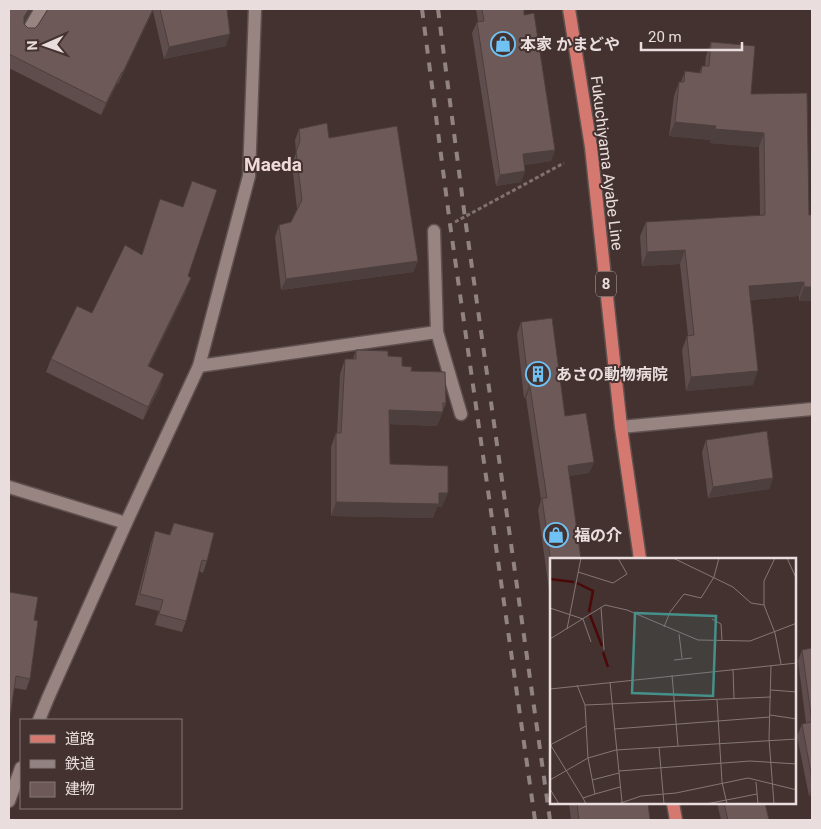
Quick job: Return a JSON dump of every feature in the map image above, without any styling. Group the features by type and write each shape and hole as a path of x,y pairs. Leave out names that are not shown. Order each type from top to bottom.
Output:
{"main road":[{"name":"Fukuchiyama Ayabe Line","path":"569,9 591,147 621,427 640,558"},
{"path":"673,804 676,820"}],"street":[{"path":"27,33 41,9"},
{"path":"39,719 126,523 199,366 249,176 255,9"},
{"path":"434,231 438,332 460,414"},
{"path":"199,366 438,332"},
{"path":"621,427 812,409"},
{"path":"9,487 126,523"},
{"path":"9,802 20,771"}],"path":[{"path":"434,231 465,218 564,163"}],"building":[{"path":"9,9 29,9 24,17 24,24 28,28 35,28 48,9 153,9 106,103 9,54"},
{"path":"160,9 227,9 230,34 169,47"},
{"path":"482,9 524,9 524,15 534,13 555,150 523,154 525,171 500,175 477,22 484,21"},
{"path":"711,42 755,46 751,94 807,93 809,215 812,215 812,287 804,287 804,282 749,286 758,371 691,377 687,336 694,335 685,250 647,252 646,222 765,215 764,133 715,129 716,126 675,122 679,82 684,82 685,71 701,73 702,66 709,66"},
{"path":"327,123 329,138 397,126 418,261 286,279 279,225 291,222 302,200 296,152 300,141 299,129"},
{"path":"192,181 217,190 188,276 191,278 148,366 164,374 148,407 51,359 77,306 92,313 125,245 142,255 160,199 183,207"},
{"path":"552,318 565,416 586,413 594,462 568,466 581,558 550,558 542,498 547,498 529,387 521,322"},
{"path":"356,350 388,351 388,356 402,357 402,366 412,367 411,371 445,372 446,403 443,403 443,412 389,410 390,464 448,466 448,493 439,493 439,504 336,502 336,433 341,433 345,359 356,359"},
{"path":"767,431 773,478 713,487 706,440"},
{"path":"174,523 214,533 207,561 202,560 186,621 159,614 163,600 140,594 155,531 170,535"},
{"path":"9,592 38,597 34,620 38,621 30,679 16,676 9,724"},
{"path":"812,648 812,722 802,650"},
{"path":"812,722 812,779 802,724"},
{"path":"577,804 648,804 650,820 579,820"},
{"path":"724,804 765,804 769,820 728,820"}],"railway":[{"path":"422,9 450,224 535,820"},
{"path":"438,9 465,218 550,820"}],"place":[{"name":"本家 かまどや","path":"503,44"},
{"name":"あさの動物病院","path":"538,374"},
{"name":"福の介","path":"556,535"}],"district":[{"name":"Maeda","path":"273,164"}]}
